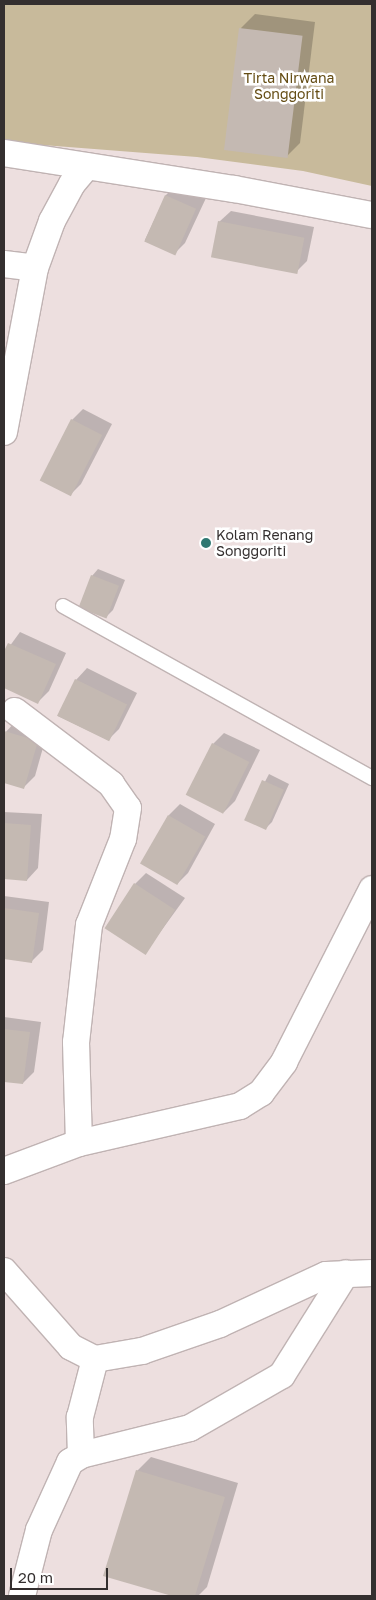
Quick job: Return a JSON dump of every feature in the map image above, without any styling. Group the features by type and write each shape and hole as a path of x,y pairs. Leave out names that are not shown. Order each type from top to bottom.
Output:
{"street":[{"path":"4,152 372,215"},
{"path":"4,432 35,268 52,221 72,184 87,166"},
{"path":"4,264 35,268"},
{"path":"15,711 111,784 128,808 123,839 89,925 76,1042 80,1143"},
{"path":"4,1171 80,1143 217,1113 240,1106 261,1093 284,1062 369,904"},
{"path":"4,1271 71,1347 95,1359 142,1352 220,1324 326,1274 372,1272"},
{"path":"22,1596 39,1530 70,1462 81,1455 190,1428 282,1375 346,1274"},
{"path":"81,1455 80,1417 95,1359"}],"lane":[{"path":"63,606 372,778"}],"green space":[{"name":"Tirta Nirwana Songgoriti","path":"4,4 372,4 372,186 303,171 197,157 4,142"}],"building":[{"path":"239,28 303,36 288,158 224,150"},
{"path":"165,195 196,209 175,255 144,242"},
{"path":"218,221 304,238 297,274 211,257"},
{"path":"71,419 102,435 71,496 40,480"},
{"path":"91,575 119,586 106,618 78,608"},
{"path":"8,643 56,664 38,704 4,688 4,651"},
{"path":"75,679 127,704 109,741 57,716"},
{"path":"4,731 38,741 24,789 4,783"},
{"path":"212,743 249,762 223,814 186,795"},
{"path":"262,780 284,790 266,830 244,820"},
{"path":"168,815 205,836 177,885 140,863"},
{"path":"4,823 31,825 27,881 4,879"},
{"path":"134,883 175,910 146,955 105,928"},
{"path":"4,908 39,913 32,963 4,959"},
{"path":"4,1029 30,1032 23,1084 4,1082"},
{"path":"136,1470 225,1497 195,1596 172,1596 103,1576"}],"place":[{"name":"Kolam Renang Songgoriti","path":"206,543"}]}
